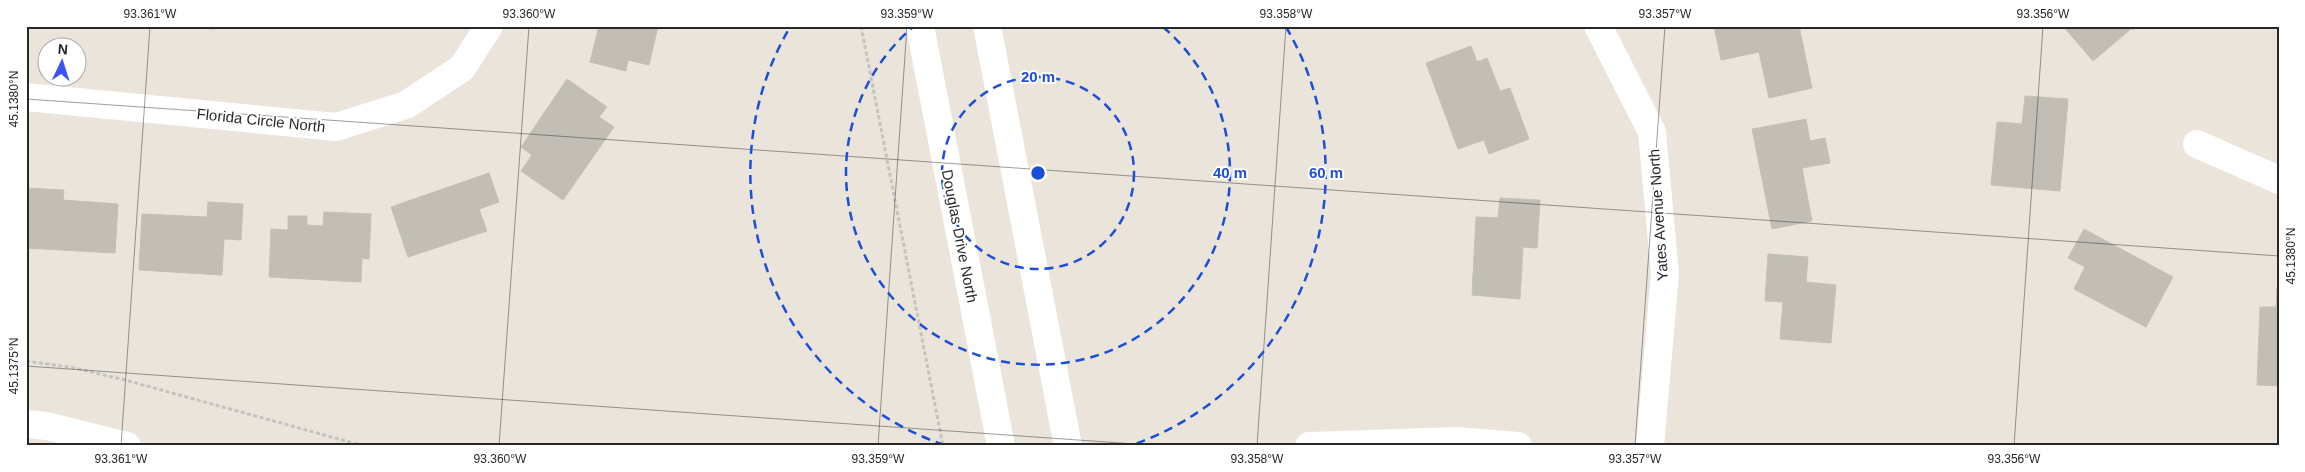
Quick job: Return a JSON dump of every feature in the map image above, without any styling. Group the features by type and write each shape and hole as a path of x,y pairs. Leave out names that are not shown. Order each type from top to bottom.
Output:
{"street":[{"name":"Florida Circle North","path":"26,97 336,127 406,105 462,68 489,26"},
{"name":"Douglas Drive North","path":"920,26 1001,446"},
{"path":"987,26 1068,446"},
{"name":"Yates Avenue North","path":"1598,26 1652,132 1665,274 1650,446"},
{"path":"2197,144 2279,180"},
{"path":"26,424 47,426 127,446"},
{"path":"1309,446 1456,441 1518,446"}],"path":[{"path":"861,26 864,49 944,446"},
{"path":"26,360 75,368 125,380 364,446"}],"building":[{"path":"180,26 215,26 214,29"},
{"path":"599,26 658,26 649,65 628,60 626,71 590,62"},
{"path":"1714,26 1799,26 1812,88 1769,98 1759,52 1721,60"},
{"path":"2063,26 2138,26 2133,30 2132,28 2093,61"},
{"path":"1471,46 1477,62 1487,58 1500,91 1510,88 1529,139 1489,154 1484,140 1458,149 1426,63"},
{"path":"567,79 607,107 599,117 614,127 563,200 521,171 532,155 521,147"},
{"path":"2025,96 2068,99 2060,191 1991,185 1997,122 2022,124"},
{"path":"1806,119 1810,141 1825,138 1830,163 1802,168 1812,221 1772,229 1752,129"},
{"path":"489,173 499,202 479,209 487,231 408,257 391,207"},
{"path":"26,188 64,190 63,200 118,204 115,253 26,248"},
{"path":"1500,198 1540,200 1537,248 1523,247 1520,299 1472,295 1476,217 1498,218"},
{"path":"208,202 243,204 241,240 224,239 222,275 139,270 142,214 207,217"},
{"path":"324,212 371,214 369,259 362,258 361,282 269,277 271,229 288,230 288,216 307,216 307,225 323,226"},
{"path":"2084,229 2173,277 2146,327 2074,289 2085,267 2068,258"},
{"path":"1768,254 1808,257 1806,282 1836,285 1831,343 1780,339 1783,302 1765,301"},
{"path":"2277,288 2279,288 2279,386 2257,385 2260,307 2276,307"}]}
